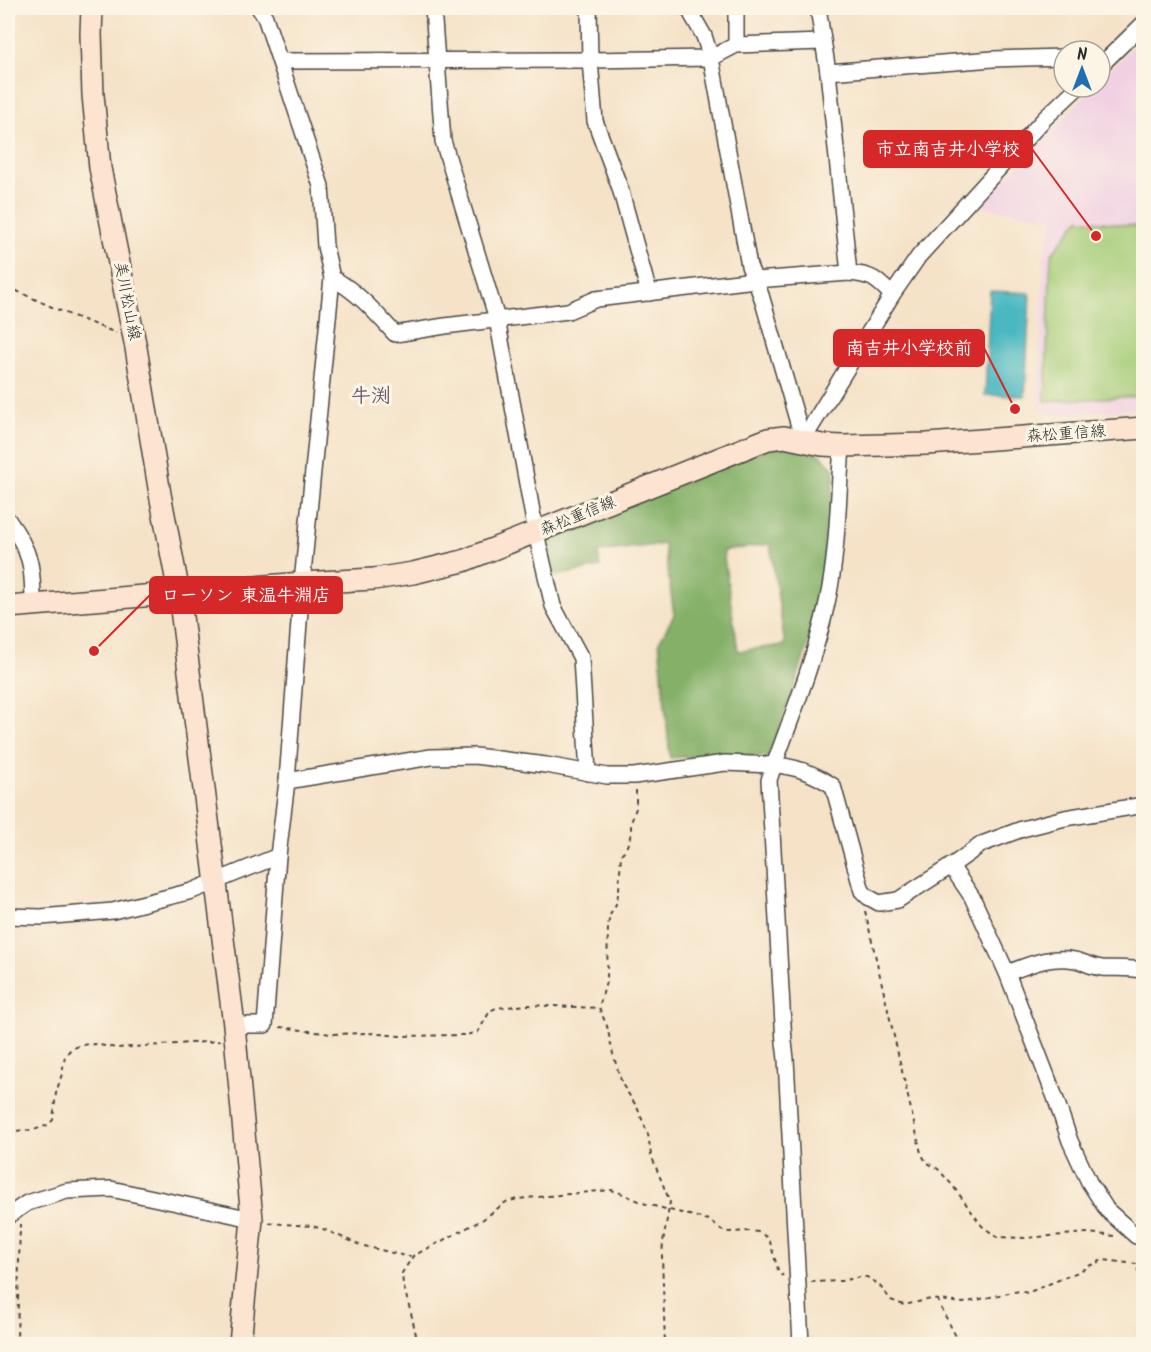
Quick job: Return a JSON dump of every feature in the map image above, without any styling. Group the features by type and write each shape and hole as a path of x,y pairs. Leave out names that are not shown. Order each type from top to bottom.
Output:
{"main road":[{"name":"美川松山線","path":"92,8 93,95 100,168 134,339 178,593 235,1033 252,1219 240,1344"},
{"name":"森松重信線","path":"8,607 374,579 413,573 463,561 768,439 784,437 822,445 842,446 927,444 1143,428"}],"street":[{"path":"235,1033 265,1025 302,583 332,279 325,246 321,186 265,17 259,8"},
{"path":"433,8 443,141 498,319 536,533 553,606 581,658 588,773"},
{"path":"589,8 595,122 620,188 649,293"},
{"path":"688,8 704,36 711,58 749,266 761,295 803,440"},
{"path":"736,8 736,45"},
{"path":"818,8 828,72 849,273"},
{"path":"1112,51 1143,24"},
{"path":"280,61 711,58 736,45 823,42"},
{"path":"828,72 993,58 1052,57"},
{"path":"803,440 892,295 919,256 1066,99"},
{"path":"332,279 345,285 366,303 395,334 568,311 596,299 755,280 862,274 877,280 892,295"},
{"path":"801,1344 768,780 813,660 828,601 835,552 842,446"},
{"path":"8,520 20,537 30,558 33,605"},
{"path":"287,781 431,757 475,756 607,776 634,776 725,763 784,765 817,776 833,786 862,891 879,903 898,900 982,844 1023,829 1065,818 1143,805"},
{"path":"8,916 40,917 113,911 192,891 278,856"},
{"path":"951,866 972,897 1007,973 1070,1141 1089,1182 1107,1210 1140,1237"},
{"path":"1007,973 1053,959 1078,961 1091,966 1143,971"},
{"path":"12,1213 27,1203 67,1191 111,1188 252,1219"}],"path":[{"path":"8,288 134,339"},
{"path":"634,776 636,808 630,824 626,849 621,855 619,890 608,926 607,978 599,1008 607,1026 622,1084 637,1107 648,1134 651,1155 670,1202 662,1256 665,1344"},
{"path":"862,891 921,1153 926,1162 938,1169 982,1226 997,1237 1025,1238 1088,1233 1140,1237"},
{"path":"265,1025 331,1034 466,1035 478,1032 490,1011 496,1008 528,1005 599,1008"},
{"path":"8,1131 34,1130 48,1125 53,1120 56,1093 65,1056 71,1049 94,1044 117,1048 162,1046 200,1042 235,1033"},
{"path":"252,1219 278,1225 312,1226 360,1245 413,1256 482,1220 507,1202 517,1199 610,1190 668,1211 708,1220 729,1232 751,1230 758,1232 770,1242 778,1270 790,1280 841,1281 867,1277 873,1279 891,1300 904,1305 931,1299 963,1303 1013,1292 1028,1293 1103,1260 1137,1264 1139,1278 1143,1282"},
{"path":"12,1213 20,1221 17,1340 19,1344"},
{"path":"413,1256 402,1274 417,1344"},
{"path":"938,1299 960,1344"}],"shaded area":[{"path":"1143,36 1143,409 1053,415 1038,408 1044,255 1054,218 979,207 1082,99 1112,99 1112,68"}],"green space":[{"path":"1079,219 1143,227 1143,396 1045,401 1051,255"},
{"path":"786,446 821,455 835,470 816,611 800,670 768,757 733,754 670,758 659,642 674,615 664,544 598,552 600,567 556,576 547,539 766,449","holes":["770,544 785,645 738,651 723,551"]}],"water":[{"path":"990,291 1030,293 1025,396 985,395"}],"place":[{"name":"市立南吉井小学校","path":"1096,236"},
{"name":"南吉井小学校前","path":"1015,409"},
{"name":"ローソン 東温牛淵店","path":"94,651"}],"district":[{"name":"牛渕","path":"371,397"}]}
